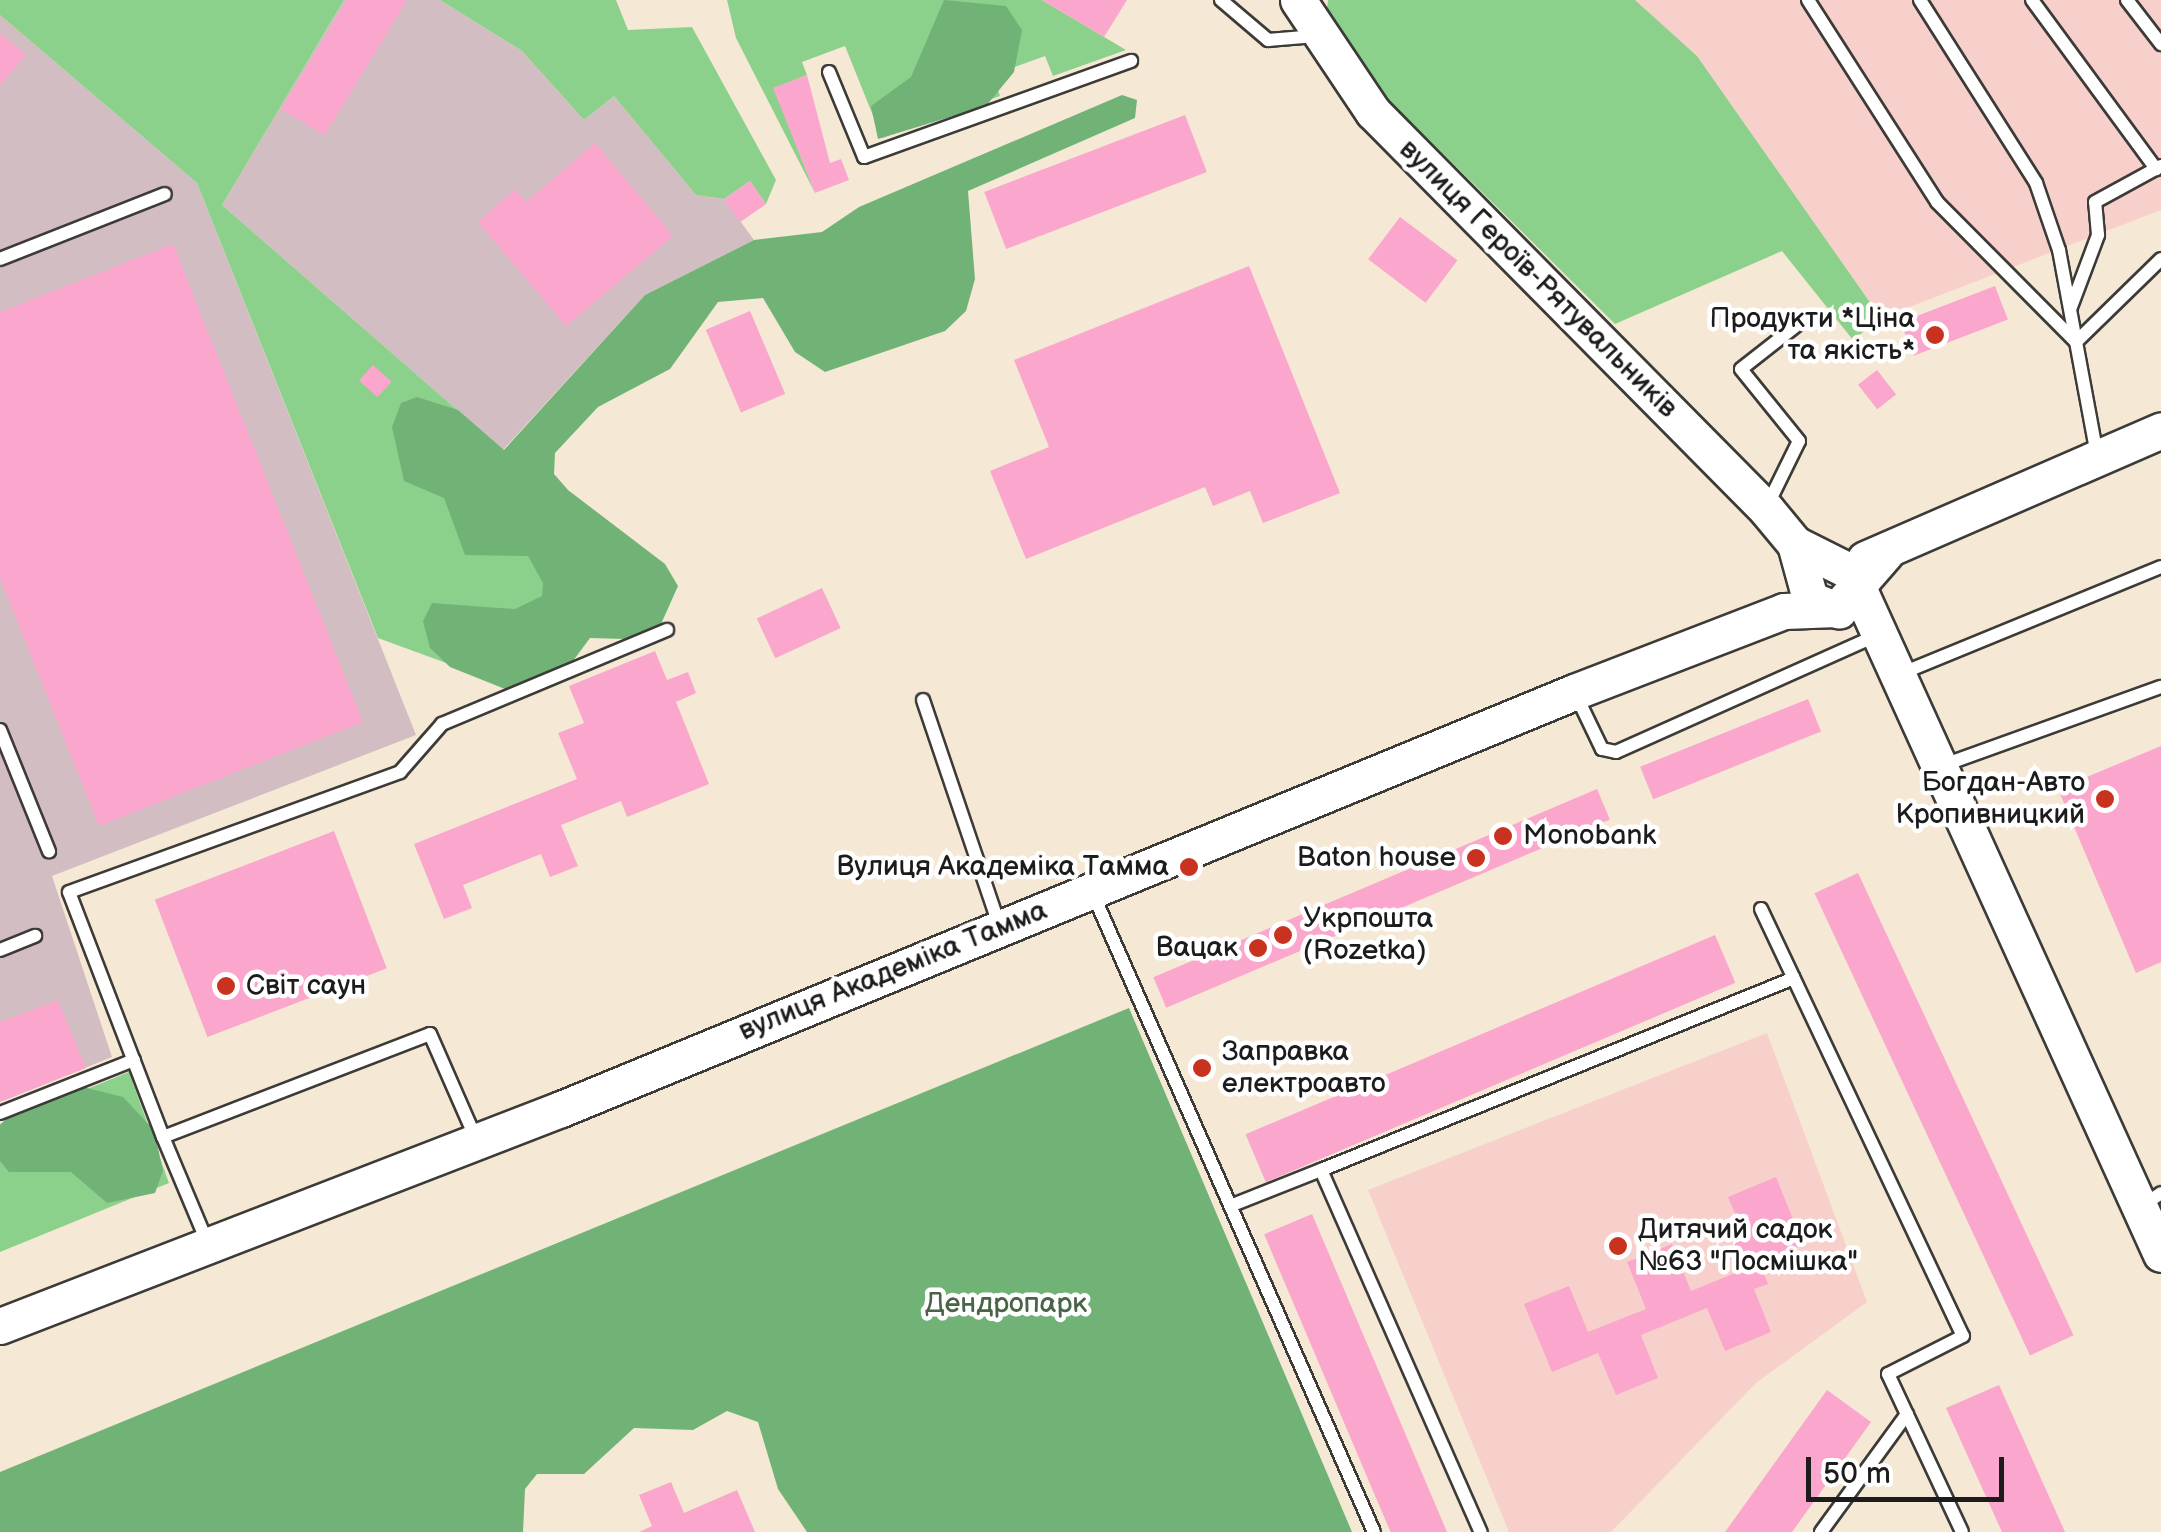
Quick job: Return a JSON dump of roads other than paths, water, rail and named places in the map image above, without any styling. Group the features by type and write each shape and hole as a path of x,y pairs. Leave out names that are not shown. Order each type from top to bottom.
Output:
{"main road":[{"name":"вулиця Героїв-Рятувальників","path":"1307,11 1373,112 1848,597 1894,676 2150,1200 2161,1254"},
{"path":"1784,611 1848,597 1885,554 2161,430"},
{"name":"вулиця Академіка Тамма","path":"0,1326 476,1139 1574,692 1784,611 1827,610 1848,597"}],"lane":[{"path":"1221,0 1268,40 1307,11"},
{"path":"1808,0 1938,202 2076,342"},
{"path":"1920,0 2036,184 2070,310 2097,456"},
{"path":"2032,0 2158,167 2095,202 2098,234 2070,310"},
{"path":"2126,0 2161,44"},
{"path":"830,72 864,157 1131,60"},
{"path":"0,258 165,194"},
{"path":"2076,342 2161,259"},
{"path":"1766,509 1799,441 1742,369 1800,322"},
{"path":"1894,676 2161,567"},
{"path":"1574,692 1602,749 1616,752 1848,597"},
{"path":"209,1246 70,892 400,772 442,724 667,630"},
{"path":"1938,767 2161,688"},
{"path":"923,700 999,926"},
{"path":"0,730 50,850"},
{"path":"1092,890 1235,1204 1374,1532"},
{"path":"1761,909 1964,1336 1888,1374 1962,1532"},
{"path":"0,950 34,936"},
{"path":"1235,1204 1794,978"},
{"path":"163,1137 430,1034 476,1139"},
{"path":"0,1113 134,1060"},
{"path":"1321,1170 1481,1532"},
{"path":"1821,1532 1907,1414"}],"place":[{"name":"Продукти *Ціна та якість*","path":"1935,335"},
{"name":"Богдан-Авто Кропивницкий","path":"2105,799"},
{"name":"Monobank","path":"1503,836"},
{"name":"Baton house","path":"1476,858"},
{"name":"Вулиця Академіка Тамма","path":"1189,867"},
{"name":"Укрпошта (Rozetka)","path":"1283,935"},
{"name":"Вацак","path":"1258,948"},
{"name":"Світ саун","path":"226,986"},
{"name":"Заправка електроавто","path":"1202,1068"},
{"name":"Дитячий садок №63 \"Посмішка\"","path":"1618,1246"}],"park label":[{"name":"Дендропарк","path":"1006,1304"}]}
